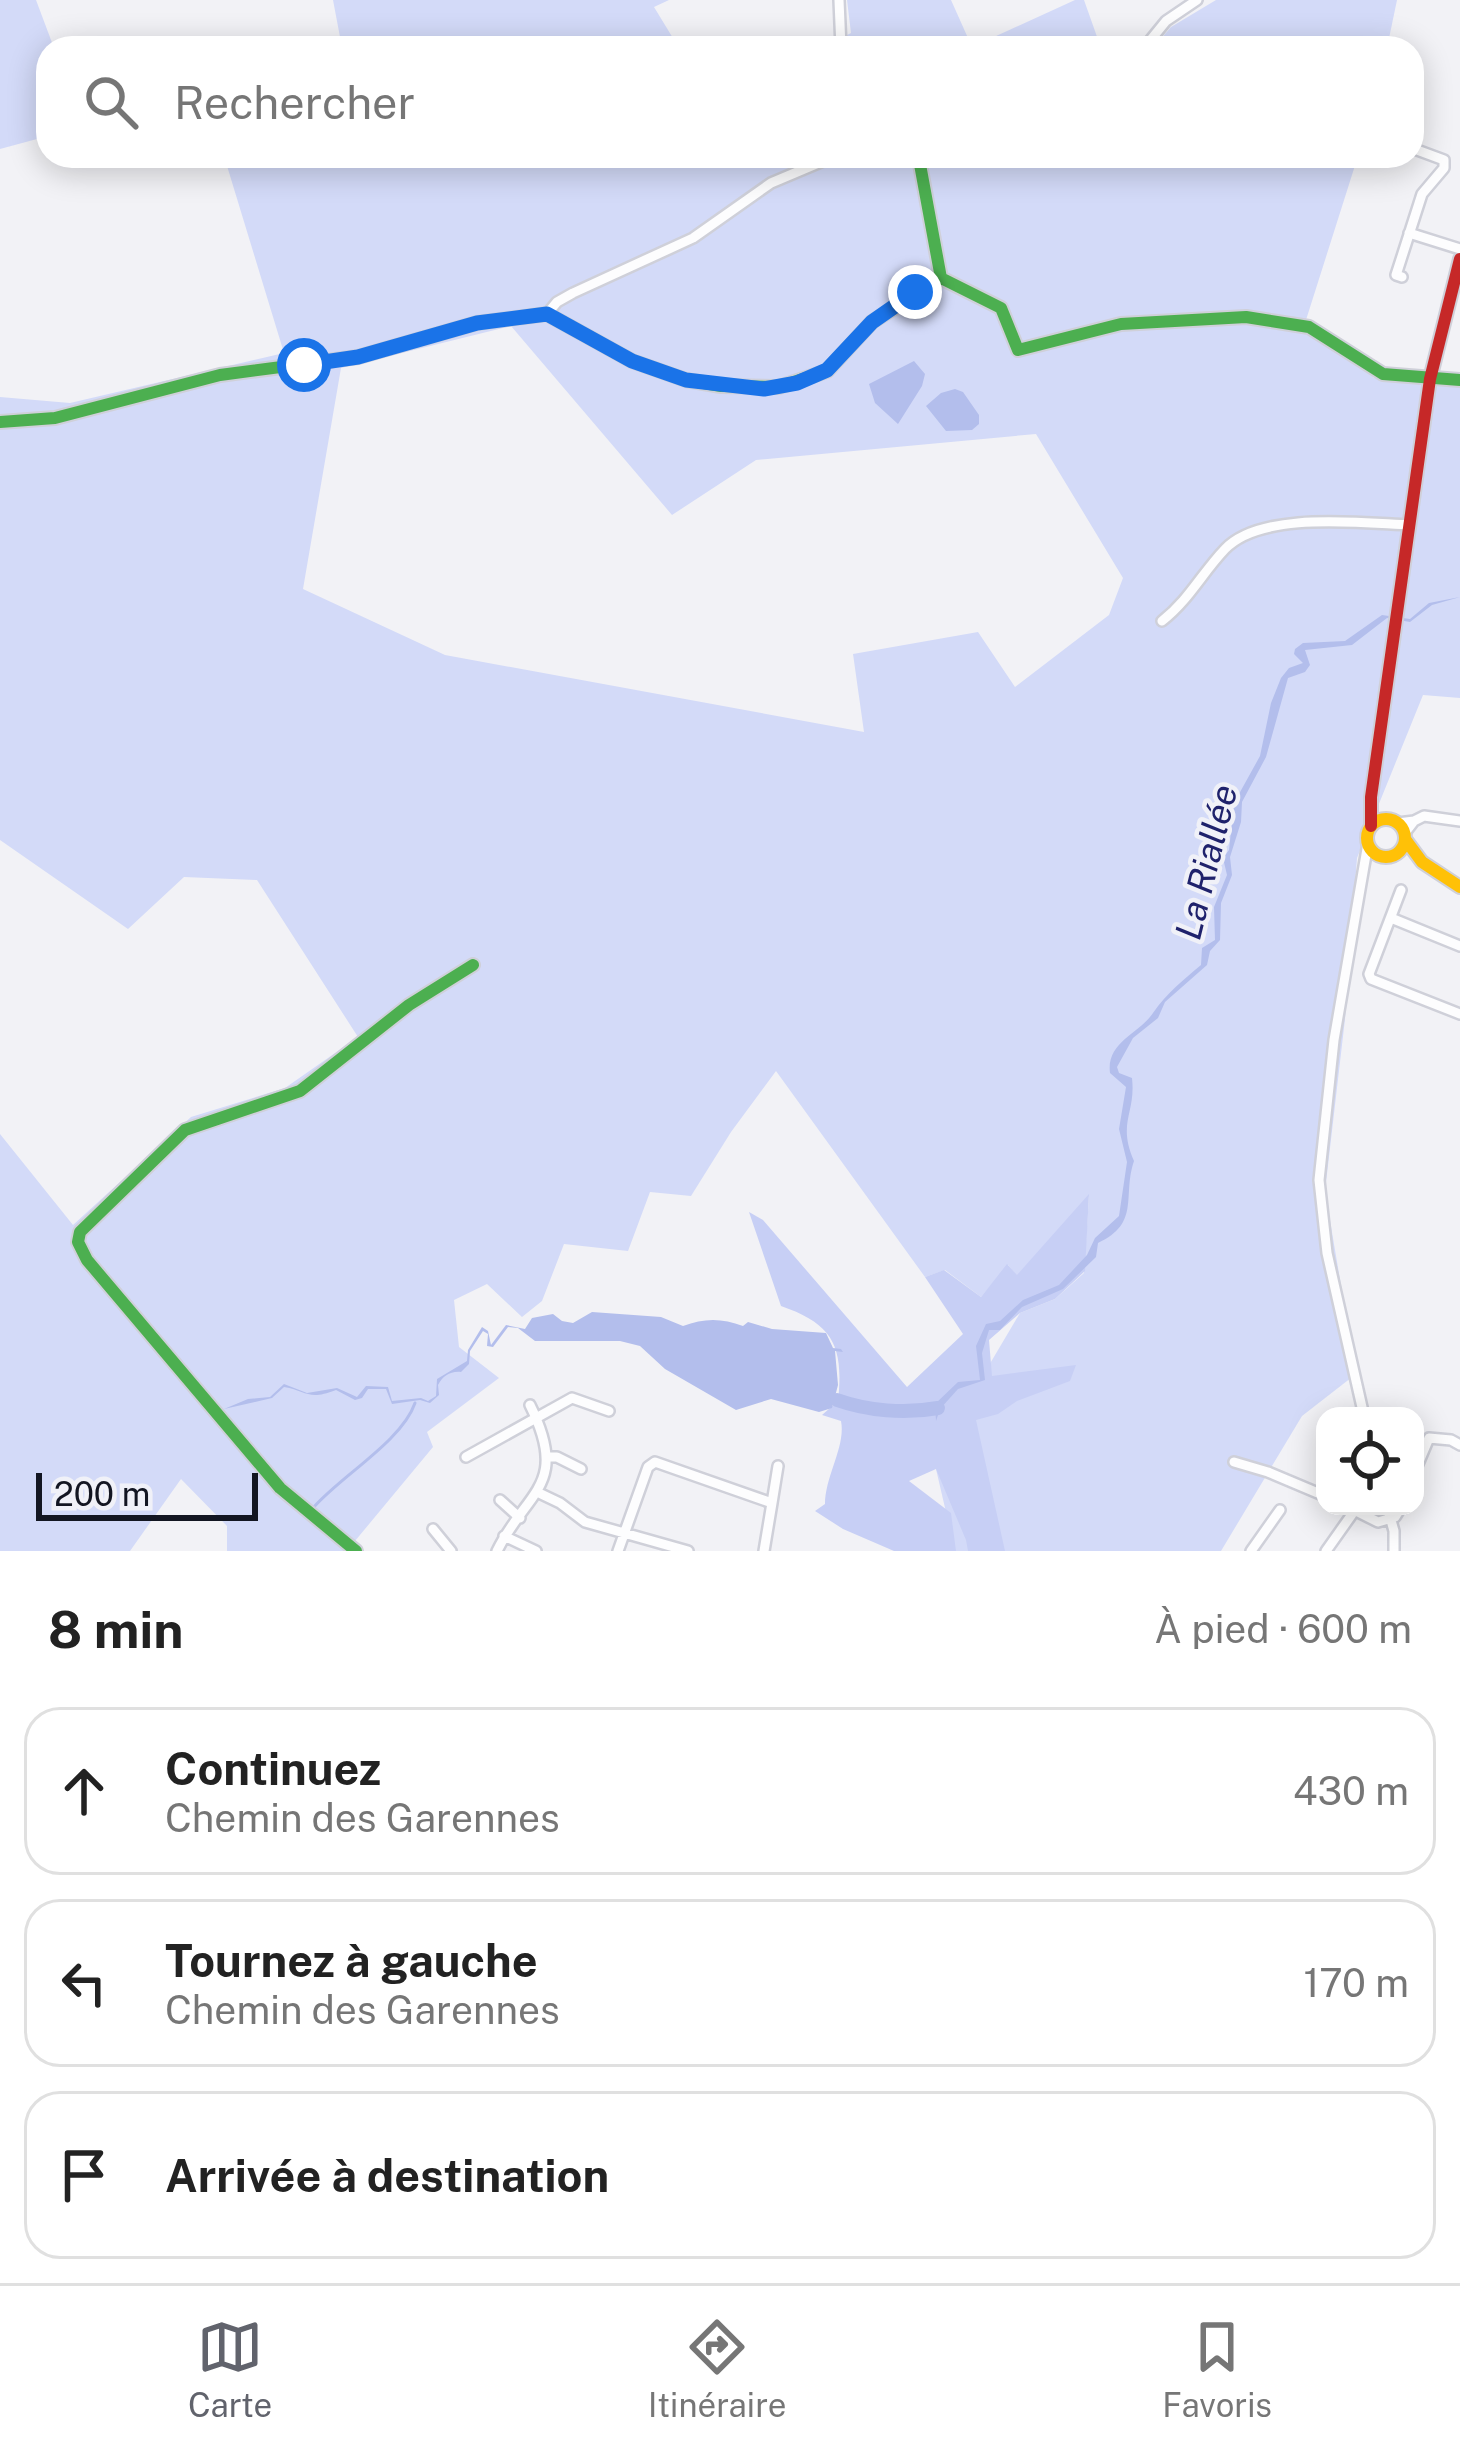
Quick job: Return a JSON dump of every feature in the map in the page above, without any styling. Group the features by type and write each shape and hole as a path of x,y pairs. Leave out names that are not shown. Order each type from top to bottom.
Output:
{"street":[{"path":"839,0 840,36"},
{"path":"1154,36 1166,21 1197,0"},
{"path":"1402,277 1396,275 1422,194 1444,168 1444,160 1424,153"},
{"path":"0,422 55,418 220,375 358,357 477,323 547,314 573,292 713,227 771,183 807,168"},
{"path":"919,168 941,278"},
{"path":"1409,233 1460,249"},
{"path":"1362,1407 1327,1253 1318,1180 1325,1101 1361,869 1372,849 1371,797 1430,379 1460,259"},
{"path":"547,314 632,361 686,380 764,389 797,383 827,370 872,322 941,278"},
{"path":"941,278 1001,308 1018,350 1121,324 1246,317 1309,327 1369,369 1460,380"},
{"path":"1162,621 1193,592 1226,547 1247,533 1288,525 1409,525"},
{"path":"1371,797 1422,862"},
{"path":"1371,826 1399,829 1424,816 1460,821"},
{"path":"1394,855 1399,829"},
{"path":"1372,849 1422,862 1460,887"},
{"path":"1401,890 1371,979 1460,1014"},
{"path":"1391,918 1460,946"},
{"path":"356,1551 291,1498 229,1431 86,1260 78,1242 80,1232 185,1130 285,1100 409,1005 473,965"},
{"path":"466,1457 572,1398 609,1411"},
{"path":"497,1551 538,1493 546,1457 530,1405"},
{"path":"1424,1451 1430,1438 1460,1445"},
{"path":"546,1457 581,1469"},
{"path":"618,1551 648,1467 655,1462 772,1503"},
{"path":"1234,1462 1316,1492"},
{"path":"764,1551 778,1466"},
{"path":"538,1493 560,1502 585,1522 688,1551"},
{"path":"500,1500 520,1518"},
{"path":"1251,1551 1280,1510"},
{"path":"1326,1551 1346,1515"},
{"path":"1364,1515 1378,1522 1394,1515"},
{"path":"1390,1515 1394,1551"},
{"path":"433,1529 451,1551"},
{"path":"504,1536 536,1551"}],"shaded area":[{"path":"0,0 36,0 50,36 36,36 36,139 0,149"},
{"path":"333,0 669,0 654,7 672,36 340,36"},
{"path":"847,0 951,0 967,36 845,36 851,33"},
{"path":"1075,0 1084,0 1097,36 996,36"},
{"path":"1216,0 1397,0 1390,36 1163,36"},
{"path":"228,168 1354,168 1306,320 1374,378 1460,384 1460,698 1423,695 1357,858 1325,1191 1356,1374 1302,1416 1221,1551 955,1551 936,1469 1020,1313 1055,1299 1084,1273 1089,1196 1017,1276 1008,1265 981,1297 945,1270 925,1277 776,1071 691,1196 650,1192 628,1251 564,1244 542,1301 522,1317 487,1284 454,1300 459,1347 499,1378 427,1432 433,1447 355,1541 358,1551 227,1551 227,1526 181,1479 130,1551 0,1551 0,1134 73,1225 191,1117 285,1088 358,1037 257,880 184,877 128,929 0,840 0,397 70,403 284,353","holes":["511,326 672,515 756,460 1036,434 1123,578 1109,615 1015,687 978,632 853,654 864,732 445,655 303,589 341,368"]},
{"path":"914,361 925,374 922,386 898,424 875,403 869,384"},
{"path":"963,392 979,415 979,424 972,430 946,431 926,406 941,393"},
{"name":"La Riallée","path":"1460,597 1432,605 1410,622 1387,618 1352,645 1305,650 1310,665 1288,678 1266,757 1242,802 1230,857 1232,875 1221,903 1220,940 1210,951 1207,965 1133,1038 1117,1067 1119,1073 1132,1078 1133,1090 1127,1137 1134,1161 1125,1217 1120,1227 1098,1243 1096,1257 1063,1289 1022,1307 1000,1330 989,1330 982,1353 985,1380 958,1389 936,1421 935,1404 958,1382 980,1380 976,1346 986,1324 1000,1321 1023,1300 1059,1285 1087,1255 1095,1238 1119,1216 1127,1162 1119,1129 1126,1087 1110,1073 1110,1062 1118,1046 1201,965 1202,948 1215,940 1214,907 1227,875 1223,858 1229,850 1234,803 1260,756 1281,678 1289,668 1303,663 1295,649 1303,643 1345,641 1382,615 1410,619 1429,603"},
{"path":"1089,1194 1085,1271 1055,1299 1020,1313 989,1340 992,1376 1076,1365 1070,1381 976,1420 1005,1551 968,1551 936,1469 909,1481 951,1513 956,1551 894,1551 815,1511 825,1504 841,1441 841,1421 822,1415 838,1401 839,1365 823,1329 781,1306 749,1212 763,1220 907,1387 963,1334 925,1277 944,1270 981,1297 1007,1264 1017,1275"},
{"path":"592,1312 661,1317 683,1326 713,1320 826,1333 833,1348 843,1352 835,1351 838,1385 832,1408 819,1412 771,1399 736,1410 665,1369 640,1346 620,1341 535,1341 518,1328 508,1327 493,1347 487,1346 488,1334 483,1331 470,1351 469,1364 442,1379 439,1395 430,1403 392,1404 386,1389 368,1389 355,1400 336,1390 313,1395 284,1387 272,1398 224,1409 248,1399 270,1397 284,1384 307,1393 337,1388 357,1397 366,1386 388,1387 392,1401 421,1398 428,1401 436,1396 437,1379 467,1361 468,1350 482,1327 488,1331 491,1345 506,1325 525,1329 532,1318 553,1314 573,1323"}],"waterway":[{"path":"837,1400 887,1410 938,1408"},
{"path":"314,1507 398,1431 415,1403"}],"traffic: fast":[{"path":"921,168 941,278 1001,308 1018,350 1121,324 1246,317 1309,327 1383,374 1460,380"},
{"path":"0,422 55,418 220,375 358,357 477,323 547,314 632,361 686,380 779,387 827,371 872,322 941,278"},
{"path":"356,1551 280,1488 87,1260 78,1242 80,1232 185,1130 300,1091 409,1005 473,965"}],"traffic: slow":[{"path":"1386,819 1399,825 1405,838 1399,851 1386,857 1373,851 1367,838 1373,825 1386,819"},
{"path":"1405,839 1422,862 1460,887"}],"traffic: jam":[{"path":"1371,826 1371,797 1430,379 1460,259"}],"route":[{"path":"304,365 358,357 477,323 547,314 632,361 686,380 764,389 797,383 827,370 872,322 915,292"}]}
